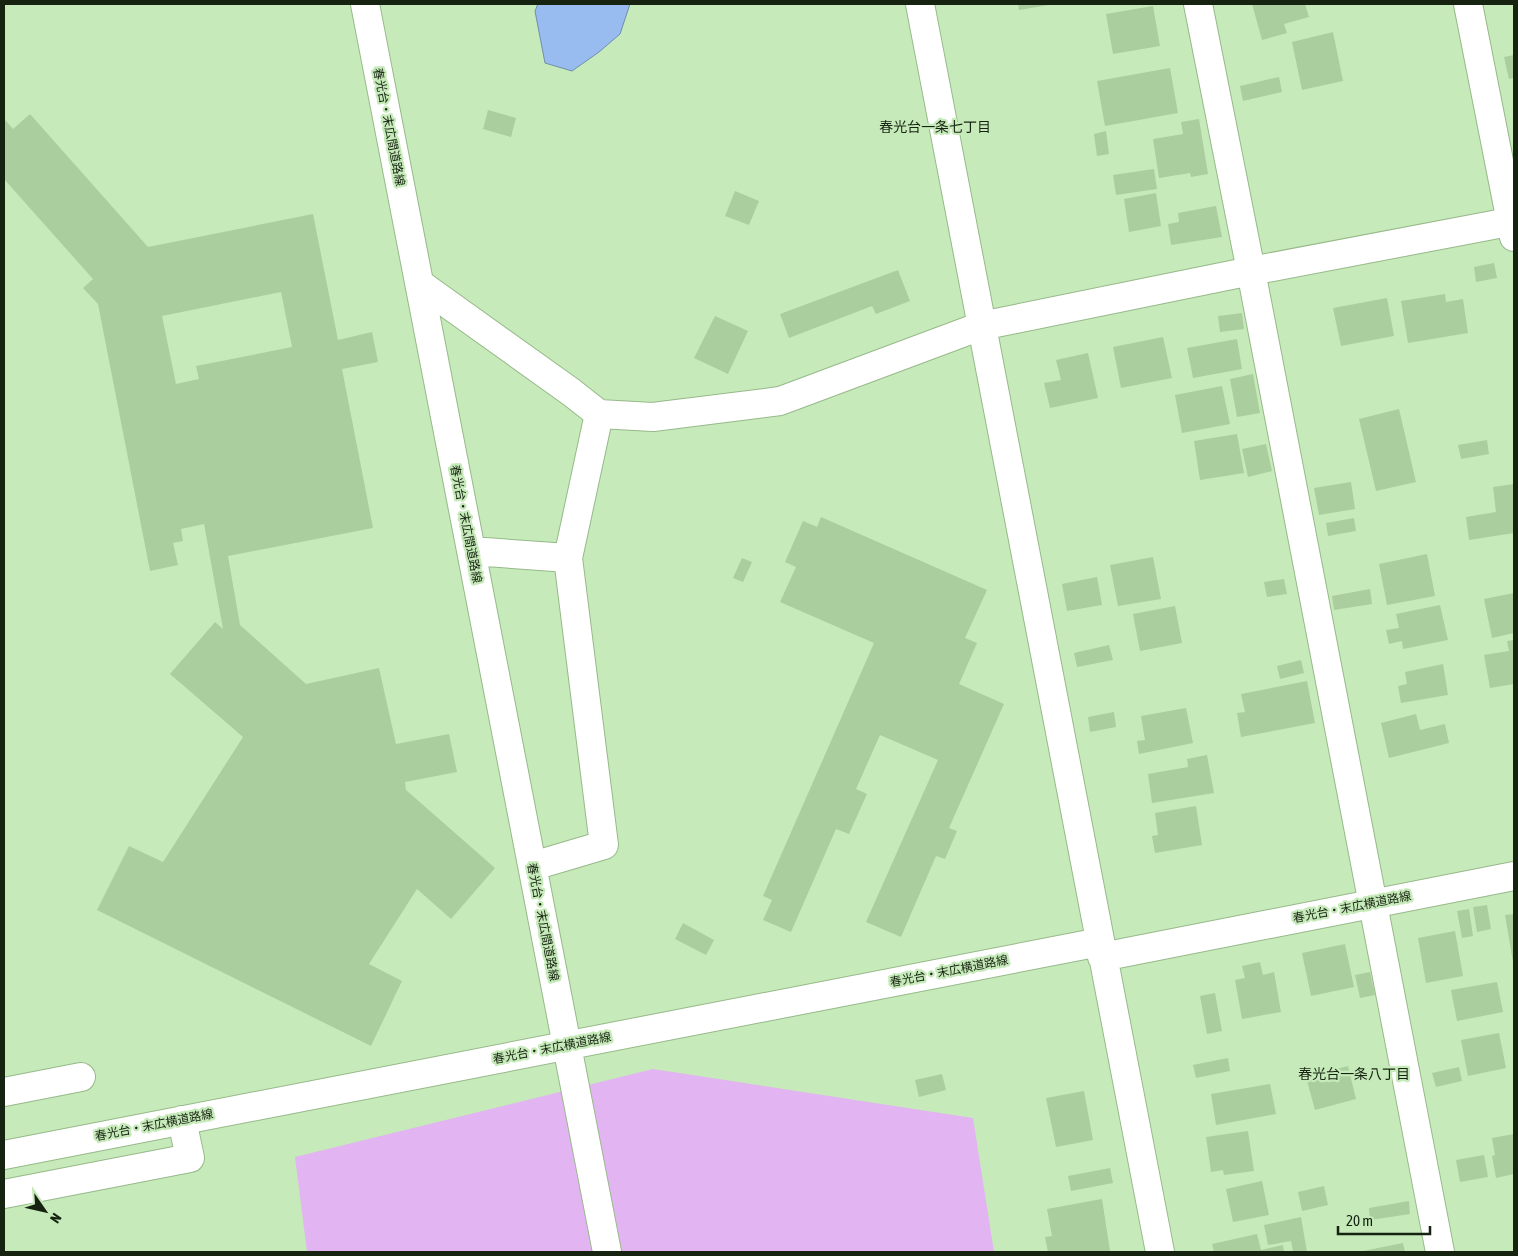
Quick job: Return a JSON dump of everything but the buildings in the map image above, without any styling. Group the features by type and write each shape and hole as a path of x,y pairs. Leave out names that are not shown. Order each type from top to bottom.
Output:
{"street":[{"name":"春光台・末広間道路線","path":"365,4 607,1252"},
{"path":"920,4 1160,1252"},
{"path":"1198,4 1440,1252"},
{"path":"420,284 599,414 653,418 780,401 982,326 1251,271 1513,227 1468,4"},
{"path":"532,866 604,845 568,558 599,414"},
{"path":"471,551 568,558"},
{"name":"春光台・末広横道路線","path":"4,1155 567,1045 1372,903 1514,876"},
{"path":"4,1092 82,1077"},
{"path":"4,1194 190,1158 182,1120"}],"shaded area":[{"path":"653,1069 973,1118 994,1252 307,1252 295,1157"}],"water":[{"path":"538,4 630,4 620,34 572,71 545,63 535,11"}],"district":[{"name":"春光台一条七丁目","path":"935,127"},
{"name":"春光台一条八丁目","path":"1354,1074"}]}
